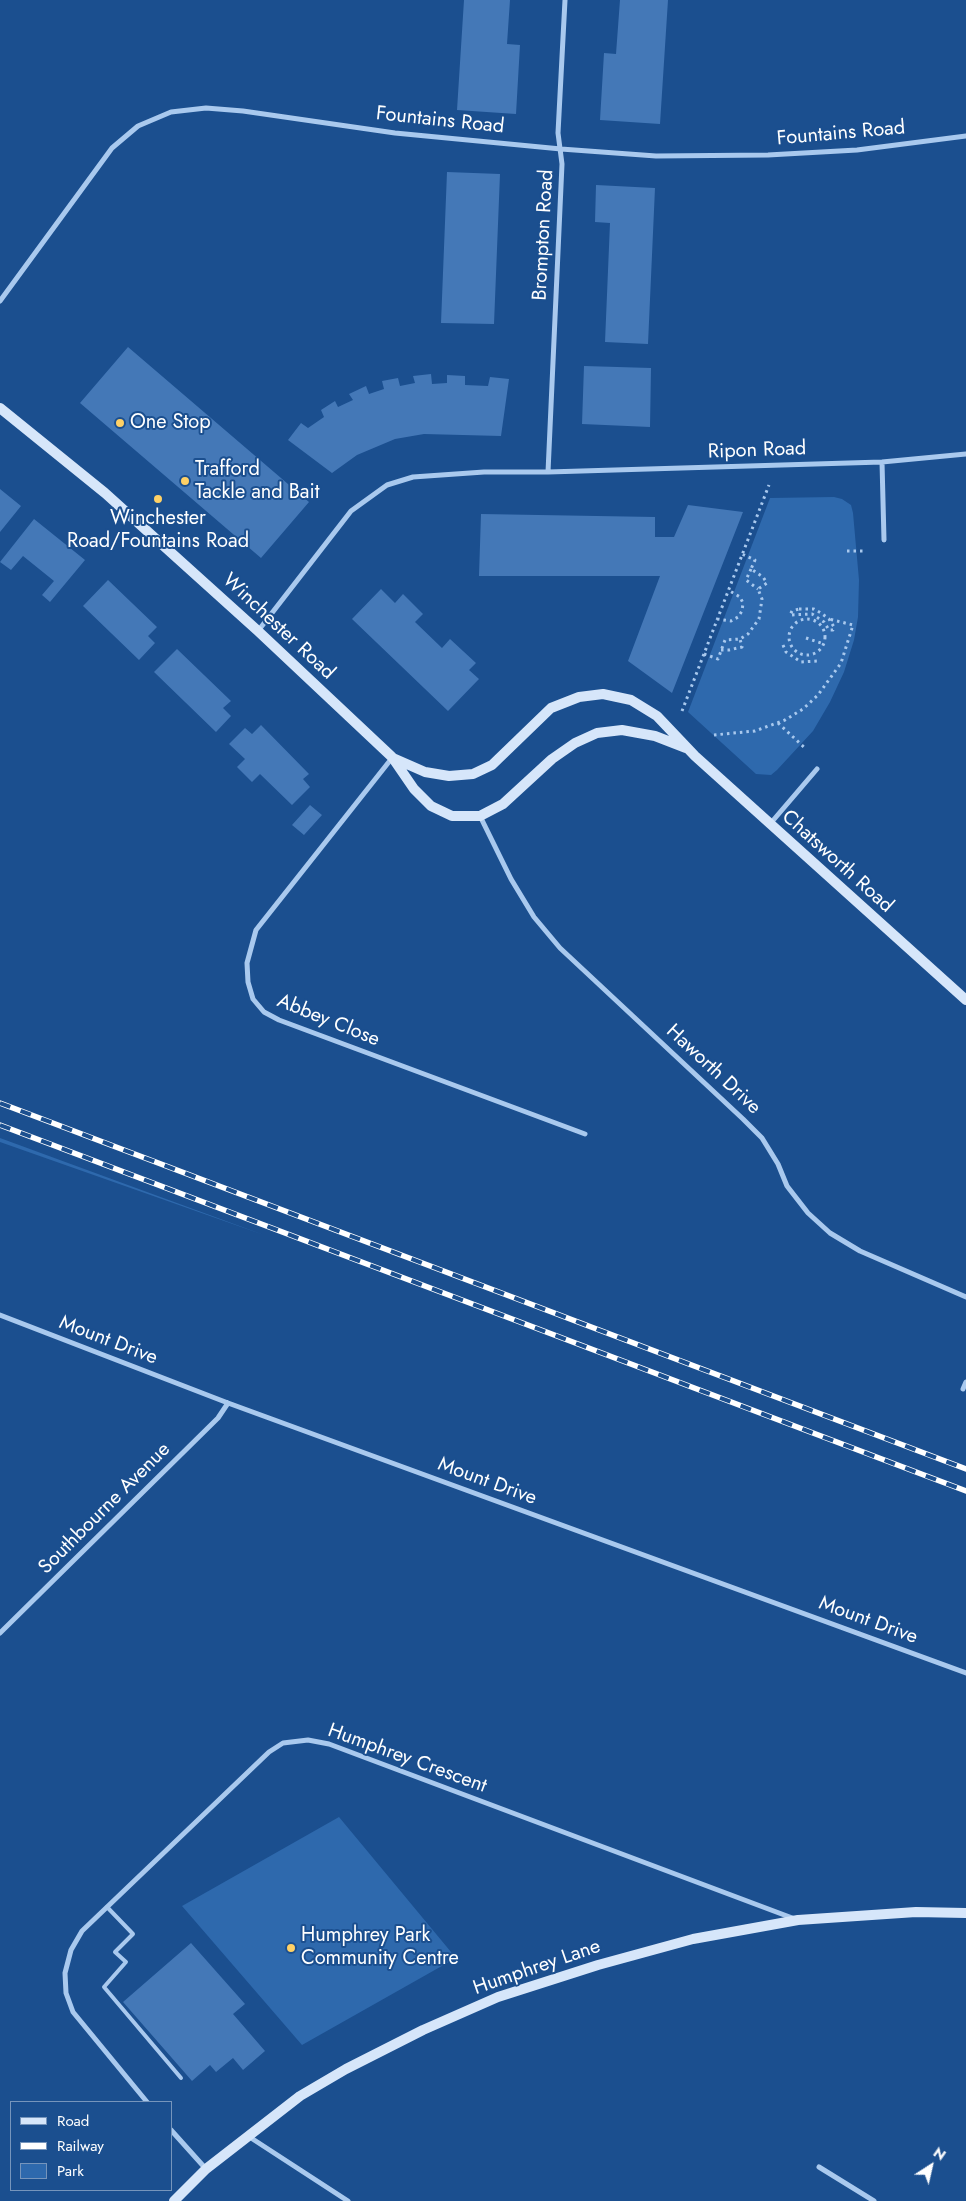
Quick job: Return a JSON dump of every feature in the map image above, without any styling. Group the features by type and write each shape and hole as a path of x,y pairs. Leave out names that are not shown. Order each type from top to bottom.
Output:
{"street":[{"name":"Brompton Road","path":"548,472 562,164 558,133 565,0"},
{"name":"Fountains Road","path":"0,301 112,148 138,126 171,112 206,108 243,111 395,133 656,156 768,155 857,150 966,136"},
{"name":"Winchester Road","path":"0,408 105,494 258,631 392,757"},
{"name":"Ripon Road","path":"258,631 351,511 387,485 413,477 445,474 882,462 966,454"},
{"path":"882,462 884,540"},
{"name":"Chatsworth Road","path":"392,757 425,772 449,776 473,774 492,765 551,708 579,697 603,694 631,700 657,716 674,732 686,748 966,1000"},
{"name":"Chatsworth Road","path":"392,757 414,789 431,806 452,816 480,816 503,804 552,760 575,743 597,733 622,730 655,736 686,748"},
{"name":"Abbey Close","path":"392,757 256,930 247,963 248,982 253,998 264,1012 280,1020 585,1134"},
{"path":"770,824 816,769"},
{"name":"Haworth Drive","path":"480,816 511,879 534,917 560,948 762,1138 778,1164 787,1186 808,1213 830,1233 860,1250 966,1297"},
{"name":"Mount Drive","path":"0,1315 228,1403 966,1673"},
{"path":"963,1389 966,1382"},
{"name":"Southbourne Avenue","path":"0,1633 218,1418 228,1403"},
{"name":"Humphrey Crescent","path":"146,2101 73,2012 66,1993 65,1973 71,1950 82,1931 269,1752 283,1743 308,1740 338,1748 798,1920"},
{"name":"Humphrey Lane","path":"174,2201 206,2169 300,2096 346,2069 423,2030 498,1997 598,1965 693,1939 798,1920 916,1912 966,1914"},
{"path":"172,2131 206,2169"},
{"path":"247,2136 348,2201"},
{"path":"818,2167 874,2201"}],"lane":[{"path":"107,1908 133,1934 115,1952 126,1962 104,1987 181,2078"}],"path":[{"path":"674,732 776,465"},
{"path":"847,551 863,551"},
{"path":"704,654 718,659 725,640 740,639 748,634 759,619 762,599 758,589 746,580 755,560 742,554"},
{"path":"751,569 764,577 767,583 758,589"},
{"path":"717,619 731,621 738,617 742,611 743,603 740,597 728,590"},
{"path":"811,619 814,608"},
{"path":"814,608 829,619 834,627 832,631 829,630 824,622 812,614 800,614 793,617 789,614 799,609 814,608"},
{"path":"811,619 817,622 824,631 824,644 818,652 803,656 793,649 788,639 788,633 790,628 799,620 811,619"},
{"path":"714,735 755,730 778,723 808,704 830,680 841,663 853,625 829,619"},
{"path":"806,638 824,644"},
{"path":"721,650 742,647 740,639"},
{"path":"783,645 786,652 801,662 819,661"},
{"path":"801,662 803,656"},
{"path":"778,723 806,749"}],"green space":[{"path":"834,497 842,499 851,505 853,513 859,580 858,617 854,640 844,672 830,702 813,731 771,775 756,774 688,712 770,498"},
{"path":"0,1138 264,1235 0,1142"},
{"path":"339,1817 456,1958 302,2045 182,1906"}],"building":[{"path":"464,0 510,0 507,44 520,45 516,114 457,110"},
{"path":"620,0 668,0 660,124 600,120 604,53 616,54"},
{"path":"447,172 500,174 494,324 441,323"},
{"path":"596,185 655,188 648,344 605,342 610,223 595,222"},
{"path":"128,347 309,502 261,558 80,403"},
{"path":"584,366 651,368 650,427 582,424"},
{"path":"431,374 432,384 447,383 447,375 465,376 465,385 488,386 490,377 509,379 501,436 424,434 395,439 357,455 332,473 288,440 301,423 308,428 324,417 321,410 335,401 338,407 353,400 349,394 366,386 369,394 384,389 382,381 398,378 400,386 415,383 413,376"},
{"path":"0,489 21,506 0,532"},
{"path":"688,505 743,512 672,693 628,661 660,576 479,576 481,514 655,517 655,537 674,537"},
{"path":"34,519 85,560 50,602 42,595 54,581 23,556 11,570 0,562"},
{"path":"108,580 157,627 148,636 155,643 139,660 83,606"},
{"path":"381,589 395,603 403,594 423,614 415,622 442,648 450,639 476,663 469,670 479,679 448,711 352,619"},
{"path":"177,649 231,701 223,708 231,716 216,732 154,672"},
{"path":"261,725 309,774 303,779 310,787 292,805 260,774 252,782 237,767 245,759 229,744 245,728 252,734"},
{"path":"310,805 322,815 304,835 292,825"},
{"path":"191,1943 245,2004 233,2014 265,2051 243,2070 233,2058 216,2072 210,2065 192,2081 123,2002"}],"railway":[{"path":"0,1103 966,1469"},
{"path":"0,1125 966,1491"}],"place":[{"name":"One Stop","path":"120,423"},
{"name":"Trafford Tackle and Bait","path":"185,481"},
{"name":"Winchester Road/Fountains Road","path":"158,499"},
{"name":"Humphrey Park Community Centre","path":"291,1948"}]}
